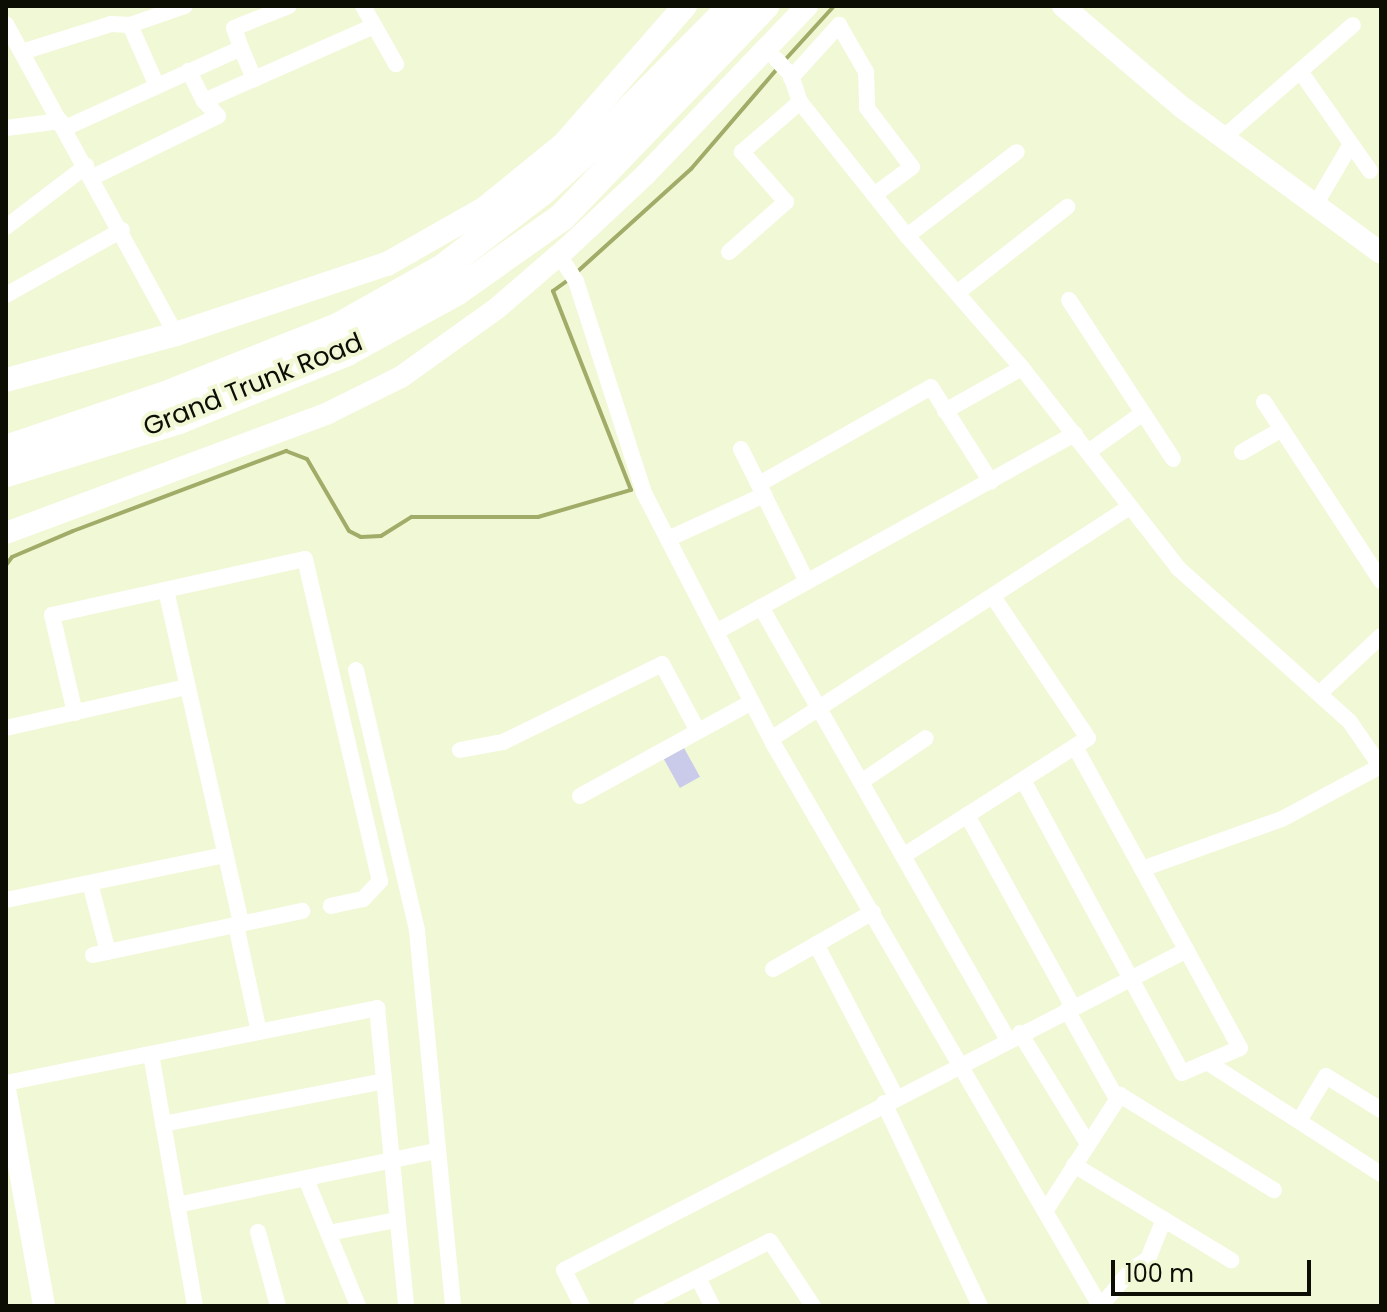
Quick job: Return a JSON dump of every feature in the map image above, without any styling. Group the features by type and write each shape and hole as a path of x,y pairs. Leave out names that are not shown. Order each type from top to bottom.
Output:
{"highway":[{"name":"Grand Trunk Road","path":"6,449 171,393 338,327 443,268 543,191 598,141 732,6"},
{"name":"Grand Trunk Road","path":"6,473 193,415 347,352 456,292 562,217 765,6"}],"main road":[{"path":"6,380 176,334 387,264 484,209 564,144 685,6"}],"street":[{"path":"22,52 111,24 130,25 185,6"},
{"path":"254,79 234,28 289,6"},
{"path":"363,6 396,64"},
{"path":"6,533 328,413 401,377 496,309 568,267 646,174 807,6"},
{"path":"1063,6 1223,138 1381,253"},
{"path":"6,24 122,230 176,334"},
{"path":"130,25 157,86"},
{"path":"791,76 839,25 866,72 867,108 912,167 874,195"},
{"path":"1223,138 1353,25"},
{"path":"204,101 374,26"},
{"path":"6,128 63,124 241,48"},
{"path":"776,59 791,76 800,102 907,236 1022,368 1075,434 1128,508 1178,568 1350,722 1381,767 1282,819 1142,869"},
{"path":"6,227 90,172 218,116 204,101 189,71"},
{"path":"1300,71 1370,171"},
{"path":"729,252 786,202 742,152 800,102"},
{"path":"1314,207 1351,144"},
{"path":"907,236 1017,152"},
{"path":"957,293 1067,207"},
{"path":"6,295 122,230"},
{"path":"568,267 644,493 771,739 1101,1306 1131,1270 1148,1259 1164,1219"},
{"path":"1069,300 1173,459"},
{"path":"945,411 1022,368"},
{"path":"668,539 762,490 931,387 991,482"},
{"path":"1264,402 1381,581"},
{"path":"1088,452 1143,413"},
{"path":"1242,452 1282,429"},
{"path":"716,632 1075,434"},
{"path":"741,449 807,582"},
{"path":"771,739 994,598 1128,508"},
{"path":"75,713 52,615 305,559 380,881 363,899 331,906"},
{"path":"166,590 225,855 259,1032"},
{"path":"903,856 1088,738 994,598"},
{"path":"761,607 903,856 1014,1037 1088,1144"},
{"path":"1319,694 1381,636"},
{"path":"460,750 503,742 662,664 698,731"},
{"path":"356,670 417,931 453,1306"},
{"path":"6,728 187,687"},
{"path":"580,796 752,702"},
{"path":"861,782 926,738"},
{"path":"1023,780 1182,1073 1240,1048 1075,746"},
{"path":"967,815 1117,1099"},
{"path":"6,900 225,855"},
{"path":"90,883 101,953 302,911"},
{"path":"773,969 873,912"},
{"path":"816,944 890,1100 980,1306"},
{"path":"582,1306 564,1270 1187,950"},
{"path":"6,1083 377,1008 406,1306"},
{"path":"151,1054 195,1306"},
{"path":"1207,1062 1381,1174"},
{"path":"1299,1121 1326,1076 1381,1110"},
{"path":"163,1124 384,1081"},
{"path":"6,1094 11,1156 44,1306"},
{"path":"1046,1210 1120,1095 1274,1190"},
{"path":"177,1205 436,1151"},
{"path":"1074,1165 1231,1260"},
{"path":"306,1179 358,1306"},
{"path":"328,1233 397,1220"},
{"path":"258,1232 278,1306 271,1306"},
{"path":"641,1306 770,1241 813,1306"},
{"path":"698,1278 712,1306"}],"building":[{"path":"684,748 700,777 680,788 664,759"}],"waterway":[{"path":"784,61 834,6"},
{"path":"577,272 691,169 778,68"},
{"path":"6,565 12,557 73,531 286,451 307,459 349,531 361,537 381,536 412,517 538,517 631,490 553,291 571,278"}]}
